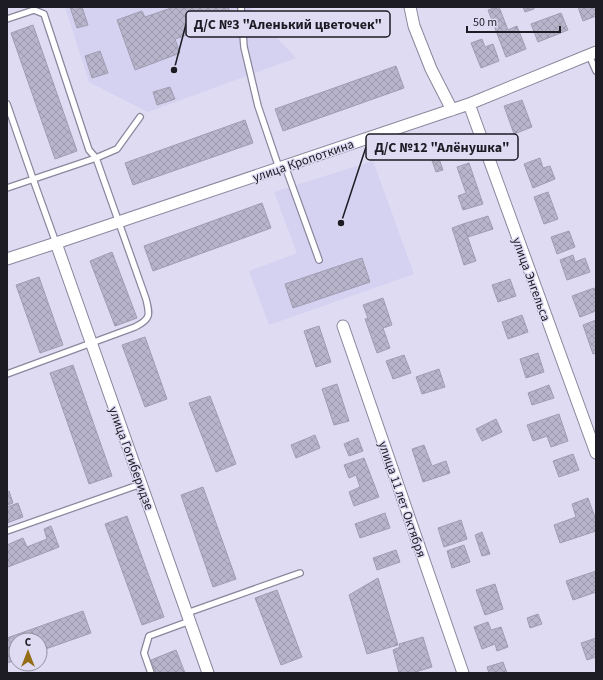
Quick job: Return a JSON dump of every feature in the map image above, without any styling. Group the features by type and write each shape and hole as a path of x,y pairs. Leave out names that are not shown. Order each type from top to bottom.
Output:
{"street":[{"path":"410,7 414,26 431,69 452,110"},
{"name":"улица Кропоткина","path":"7,259 452,110 593,53"},
{"name":"улица Энгельса","path":"469,104 596,453"},
{"name":"улица Гогиберидзе","path":"56,243 208,673"},
{"name":"улица 11 лет Октября","path":"343,326 463,673"}],"lane":[{"path":"241,7 244,47 258,106 319,260"},
{"path":"7,19 34,10 44,14 89,150 96,158 148,308 147,320 135,327 7,374"},
{"path":"593,53 596,71"},
{"path":"7,104 32,179 56,243"},
{"path":"7,188 96,158 117,149 140,117"},
{"path":"7,531 141,484"},
{"path":"151,673 144,653 149,636 188,617 300,573"}],"shaded area":[{"path":"65,7 250,7 254,14 296,58 148,112 89,82"},
{"path":"373,161 414,274 269,325 249,271 297,253 274,192"}],"building":[{"path":"70,7 82,7 88,25 77,28"},
{"path":"174,7 228,7 235,25 212,34 210,27 175,39 180,53 135,70 117,20 142,11 145,17"},
{"path":"499,7 508,30 517,26 526,49 506,57 488,10"},
{"path":"523,7 534,7 534,9 525,12"},
{"path":"578,7 596,7 596,16 583,21"},
{"path":"561,13 568,30 538,42 531,24"},
{"path":"33,25 77,151 55,159 11,33"},
{"path":"482,39 485,47 493,44 499,61 481,68 471,43"},
{"path":"100,51 108,73 92,78 85,56"},
{"path":"396,66 404,88 283,131 275,109"},
{"path":"170,87 175,99 157,105 153,92"},
{"path":"522,100 532,127 514,134 504,106"},
{"path":"245,120 253,143 133,185 125,163"},
{"path":"436,150 443,170 436,172 429,152"},
{"path":"540,158 543,168 550,166 555,179 533,188 524,164"},
{"path":"469,163 483,204 463,210 458,196 466,193 457,167"},
{"path":"548,192 558,219 544,224 534,197"},
{"path":"262,203 271,228 153,271 144,246"},
{"path":"488,216 493,229 468,237 463,224"},
{"path":"463,224 476,261 464,265 452,228"},
{"path":"569,231 575,247 557,254 551,237"},
{"path":"112,252 137,318 115,326 90,261"},
{"path":"573,255 575,262 585,258 590,272 567,280 560,260"},
{"path":"362,258 370,282 293,308 285,284"},
{"path":"39,277 63,345 40,353 16,285"},
{"path":"510,279 516,296 498,302 492,285"},
{"path":"594,288 596,295 596,311 580,317 572,296"},
{"path":"383,298 392,325 383,328 390,348 377,353 365,319 368,318 363,305"},
{"path":"522,315 528,332 508,339 502,322"},
{"path":"596,320 596,353 593,354 583,325"},
{"path":"319,326 331,362 316,367 304,331"},
{"path":"145,337 167,399 145,407 122,345"},
{"path":"538,353 544,372 526,378 520,359"},
{"path":"404,355 411,373 393,379 386,361"},
{"path":"73,365 112,476 89,484 50,373"},
{"path":"439,369 445,387 422,394 416,377"},
{"path":"337,384 349,421 334,425 322,389"},
{"path":"549,385 554,398 532,405 528,393"},
{"path":"210,396 236,464 216,472 189,403"},
{"path":"559,414 568,441 551,447 547,436 533,441 527,425"},
{"path":"496,419 502,432 482,441 476,429"},
{"path":"315,435 320,448 296,458 291,445"},
{"path":"358,438 363,451 349,456 344,444"},
{"path":"424,445 432,466 446,461 450,473 423,482 412,449"},
{"path":"573,454 579,470 559,477 553,461"},
{"path":"364,458 379,497 354,506 349,492 360,487 356,475 349,478 344,465"},
{"path":"203,487 236,579 213,587 181,495"},
{"path":"9,491 13,503 7,505 7,492"},
{"path":"588,498 596,520 596,531 560,543 554,525 576,517 572,504"},
{"path":"18,503 23,517 7,523 7,507"},
{"path":"385,513 390,528 360,538 355,524"},
{"path":"127,516 164,617 142,625 105,524"},
{"path":"461,520 467,539 444,547 438,528"},
{"path":"51,526 59,547 8,567 7,545 23,538 27,547 47,539 44,529"},
{"path":"482,532 490,554 482,556 475,535"},
{"path":"464,545 470,562 452,568 447,551"},
{"path":"396,550 400,562 377,570 373,558"},
{"path":"596,571 596,592 573,600 566,581"},
{"path":"378,578 398,645 367,654 349,595"},
{"path":"495,584 503,609 485,615 476,590"},
{"path":"277,590 302,657 281,665 255,598"},
{"path":"83,611 91,633 48,648 48,632 24,632"},
{"path":"538,614 542,624 530,628 527,618"},
{"path":"488,622 491,630 501,627 508,647 497,651 495,644 482,649 474,627"},
{"path":"423,637 432,667 412,673 399,673 393,650 400,647 399,644"},
{"path":"7,638 8,638 7,663"},
{"path":"596,638 596,657 587,660 581,643"},
{"path":"176,650 185,673 156,673 151,660"},
{"path":"503,662 507,673 489,673 487,667"}],"place":[{"name":"Д/С №3 \"Аленький цветочек\"","path":"174,70"},
{"name":"Д/С №12 \"Алёнушка\"","path":"341,223"}]}
